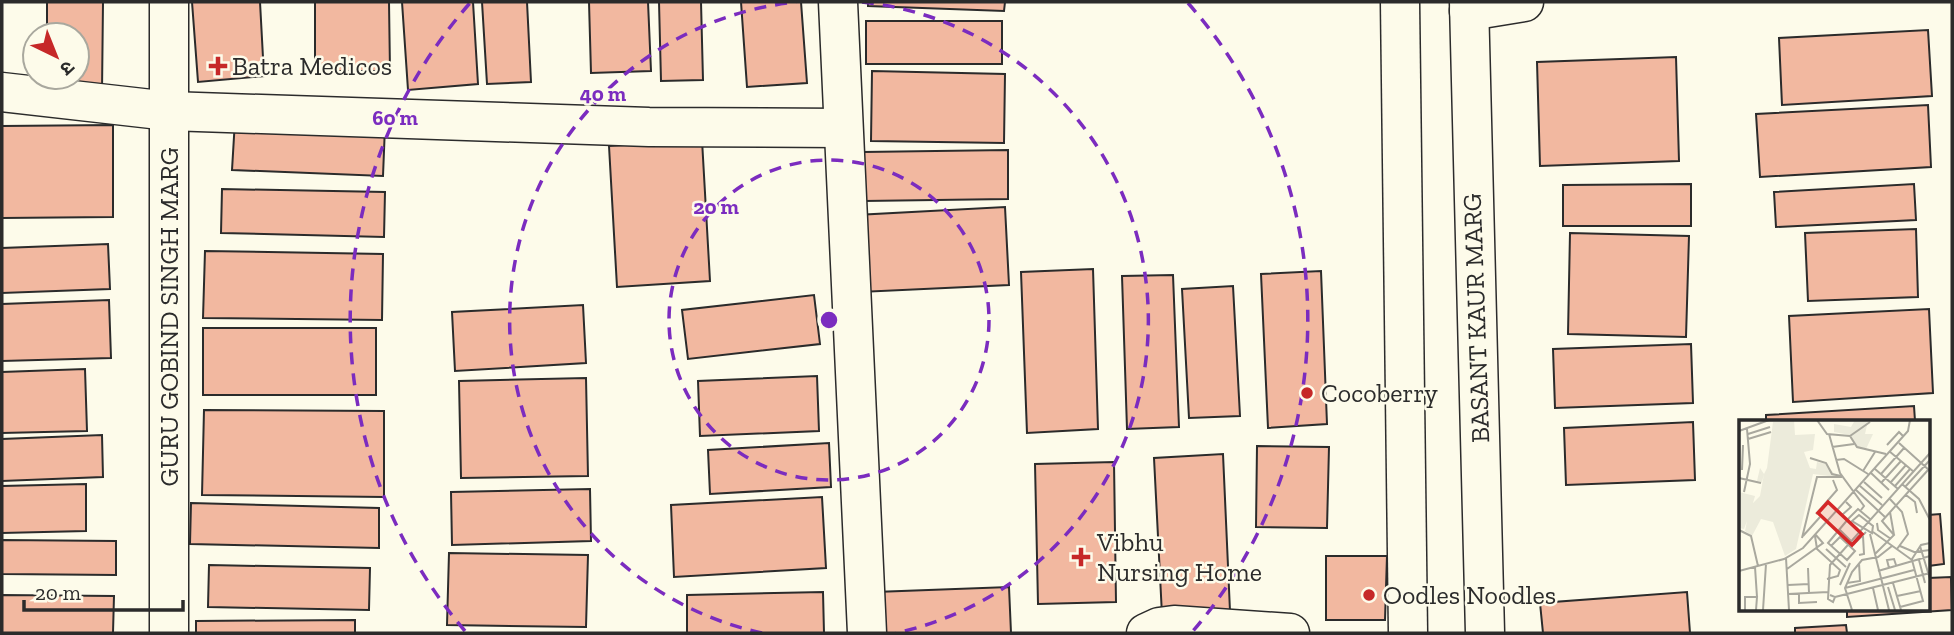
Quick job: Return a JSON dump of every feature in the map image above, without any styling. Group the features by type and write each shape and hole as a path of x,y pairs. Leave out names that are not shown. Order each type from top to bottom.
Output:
{"street":[{"name":"GURU GOBIND SINGH MARG","path":"169,2 169,633"},
{"path":"838,2 867,633"},
{"path":"1400,2 1408,633"},
{"path":"1469,6 1524,2"},
{"name":"BASANT KAUR MARG","path":"1469,6 1485,633"},
{"path":"2,92 169,111 649,127 843,128"},
{"path":"1146,633 1159,627 1174,625 1290,633"}],"building":[{"path":"47,2 103,2 102,92 46,91 91,91 91,21 47,21"},
{"path":"192,2 260,2 264,76 198,82"},
{"path":"315,2 389,2 390,71 315,71"},
{"path":"402,2 473,2 478,84 408,90"},
{"path":"482,2 527,2 531,82 487,84"},
{"path":"589,2 648,2 651,71 591,73"},
{"path":"659,2 701,2 703,80 661,81"},
{"path":"741,2 801,2 807,83 747,87"},
{"path":"868,2 1005,2 1004,11 868,6"},
{"path":"866,21 1002,21 1002,64 866,64"},
{"path":"1928,30 1932,96 1782,105 1779,38"},
{"path":"1676,57 1679,161 1540,166 1537,62"},
{"path":"872,71 1005,74 1004,143 871,141"},
{"path":"1928,105 1931,167 1760,177 1756,114"},
{"path":"235,120 385,126 383,176 232,170"},
{"path":"113,125 113,217 2,218 2,126"},
{"path":"702,140 710,281 617,287 609,146"},
{"path":"1008,150 1008,199 864,201 863,152"},
{"path":"1691,184 1691,226 1563,226 1563,185"},
{"path":"1914,184 1916,220 1776,227 1774,192"},
{"path":"222,189 385,192 384,237 221,233"},
{"path":"1005,207 1009,285 860,292 856,215"},
{"path":"1916,229 1918,297 1808,301 1805,233"},
{"path":"1570,233 1689,236 1686,337 1568,334"},
{"path":"108,244 110,289 2,293 2,248"},
{"path":"205,251 383,254 382,320 203,318"},
{"path":"1093,269 1098,429 1027,433 1021,272"},
{"path":"1321,271 1327,424 1268,428 1261,274"},
{"path":"1173,275 1179,427 1127,429 1122,276"},
{"path":"1233,286 1240,416 1189,418 1182,289"},
{"path":"814,295 820,344 688,359 682,310"},
{"path":"109,300 111,358 2,361 2,304"},
{"path":"583,305 586,363 455,371 452,312"},
{"path":"1929,309 1933,393 1793,402 1789,316"},
{"path":"203,328 376,328 376,395 203,395"},
{"path":"1691,344 1693,403 1555,408 1553,349"},
{"path":"85,369 87,431 2,433 2,372"},
{"path":"817,376 819,431 700,436 698,381"},
{"path":"586,378 588,476 461,478 459,381"},
{"path":"1914,406 1915,420 1766,420 1766,415"},
{"path":"204,410 384,411 384,497 202,495"},
{"path":"1693,422 1695,480 1566,485 1564,428"},
{"path":"102,435 103,477 2,481 2,439"},
{"path":"829,443 831,487 710,494 708,450"},
{"path":"1257,446 1329,447 1327,528 1256,527"},
{"path":"1223,454 1230,611 1162,615 1154,458"},
{"path":"1114,462 1116,602 1038,604 1035,464"},
{"path":"86,484 86,531 2,533 2,486"},
{"path":"590,489 591,541 452,545 451,492"},
{"path":"822,497 826,568 674,577 671,505"},
{"path":"191,503 379,508 379,548 190,544"},
{"path":"1940,514 1944,564 1930,566 1930,515"},
{"path":"2,540 116,541 116,575 2,574"},
{"path":"449,553 588,555 586,627 447,625"},
{"path":"1326,556 1387,556 1385,620 1326,620"},
{"path":"209,565 370,568 369,610 208,607"},
{"path":"1951,577 1952,610 1847,617 1847,610 1930,610 1930,578"},
{"path":"1009,587 1011,633 876,633 875,592"},
{"path":"823,592 824,633 687,633 687,595"},
{"path":"1687,592 1690,633 1543,633 1540,603"},
{"path":"2,595 114,596 113,633 2,633"},
{"path":"355,620 355,633 196,633 196,621"},
{"path":"1846,625 1847,633 1795,633 1795,628"}],"place":[{"name":"Batra Medicos","path":"218,66"},
{"name":"Cocoberry","path":"1307,393"},
{"name":"Vibhu Nursing Home","path":"1081,557"},
{"name":"Oodles Noodles","path":"1369,595"}]}
